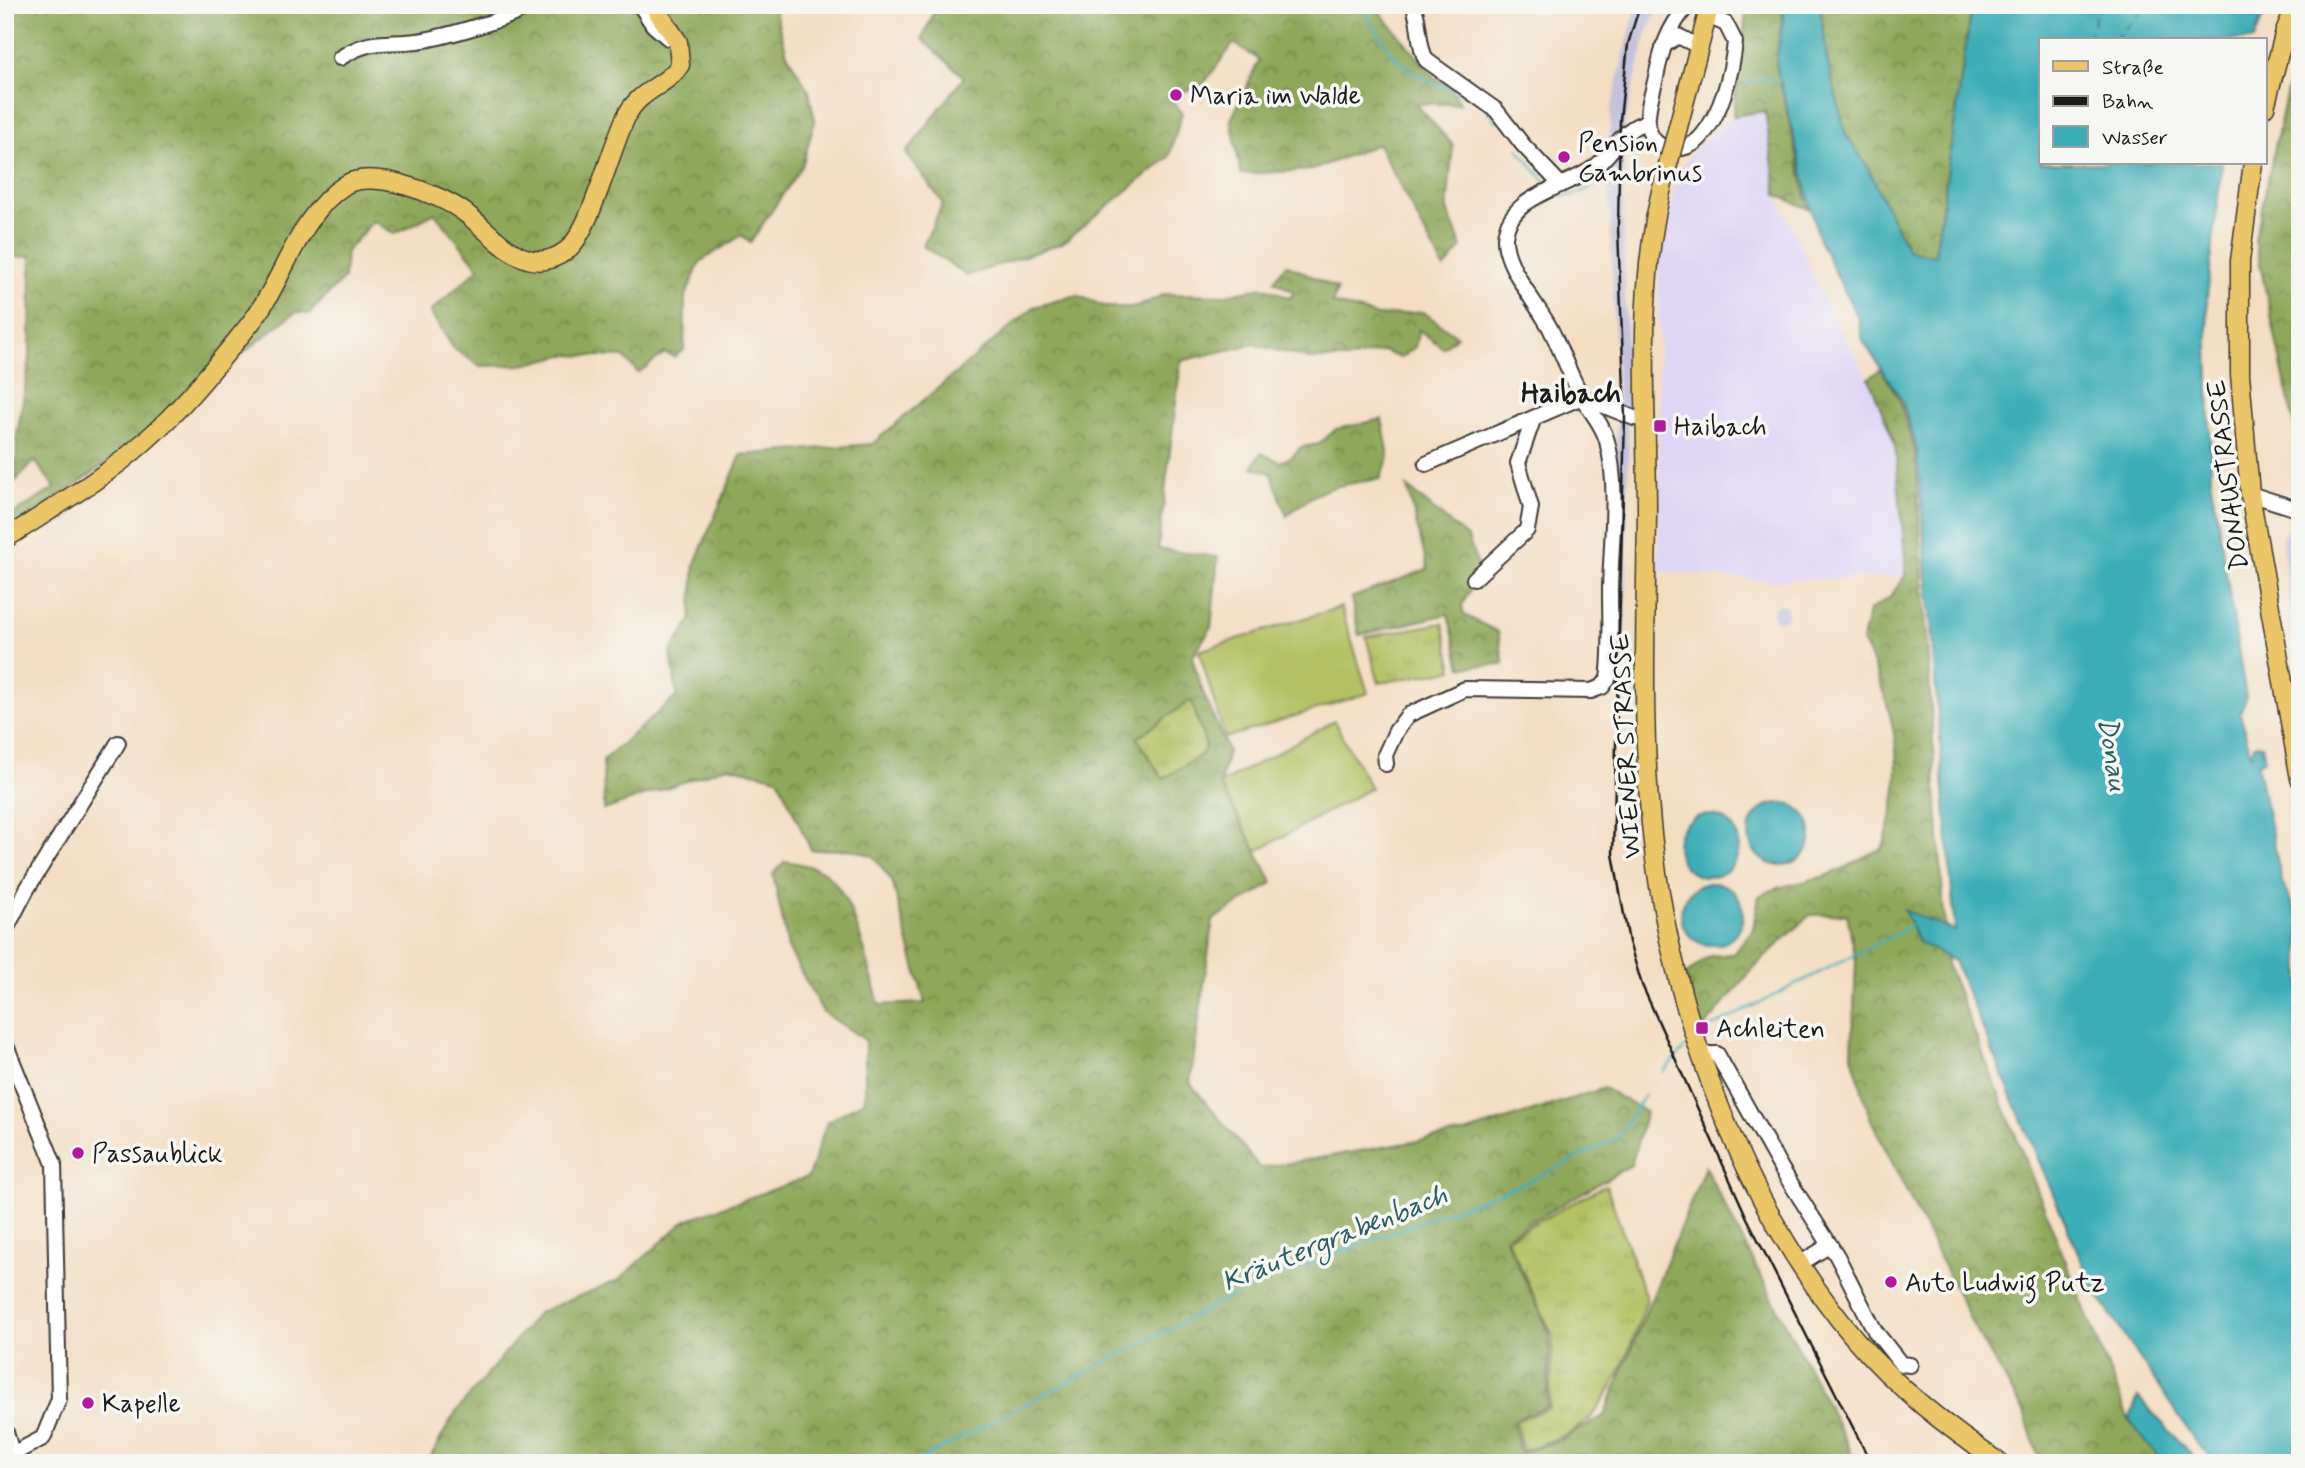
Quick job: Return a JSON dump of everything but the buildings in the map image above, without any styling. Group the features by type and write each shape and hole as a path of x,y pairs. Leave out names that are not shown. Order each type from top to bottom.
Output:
{"main road":[{"path":"5,539 93,483 145,442 252,321 315,215 336,193 353,181 373,177 444,200 464,212 507,250 527,259 551,258 568,249 580,232 627,114 645,91 670,76 680,65 681,50 653,5"},
{"path":"2266,103 2296,5"},
{"name":"WIENER STRASSE","path":"1709,11 1655,210 1647,274 1645,685 1649,801 1663,907 1673,955 1702,1055 1741,1152 1801,1263 1858,1342 1920,1405 2000,1463"},
{"name":"DONAUSTRASSE","path":"2253,164 2240,274 2240,374 2250,494 2300,779"}],"street":[{"path":"340,58 363,44 428,39 509,18 530,5"},
{"path":"640,5 660,32 668,38 673,34"},
{"path":"1413,5 1418,16 1422,51 1426,60 1496,110 1554,189"},
{"path":"1688,5 1669,30 1662,46 1647,122 1656,140 1676,150 1691,146 1709,127 1720,102 1735,42 1726,24 1709,11"},
{"path":"1662,46 1678,36 1700,47"},
{"path":"1386,764 1385,755 1396,731 1408,715 1465,689 1591,691 1606,683 1609,663 1611,464 1599,419 1582,397 1550,328 1510,261 1505,240 1513,218 1530,200 1596,166 1624,132 1647,122"},
{"path":"1426,464 1534,420 1582,397 1634,418 1647,419"},
{"path":"1474,579 1527,530 1531,507 1518,463 1534,420"},
{"path":"2250,494 2300,510"},
{"path":"5,931 118,743"},
{"path":"5,1043 54,1164 59,1399 43,1438 9,1457 5,1429"},
{"path":"1702,1055 1717,1054 1863,1302 1875,1331 1901,1364 1910,1365"},
{"path":"1801,1263 1830,1245"},
{"path":"1858,1342 1875,1331"}],"shaded area":[{"path":"1636,5 1659,5 1646,35 1624,126 1623,237 1629,416 1626,630 1610,629 1615,584 1617,386 1608,171 1611,110"},
{"path":"1765,111 1777,195 1831,314 1869,378 1895,445 1905,576 1768,581 1659,571 1659,251 1677,178 1691,153 1733,116"},
{"path":"2295,520 2300,522 2300,689 2282,538"},
{"path":"1780,605 1786,607 1786,619 1780,621 1774,619 1772,613 1774,607"}],"green space":[{"path":"5,5 773,5 787,54 809,91 815,121 802,166 750,243 742,235 700,262 685,298 684,350 674,357 665,353 638,373 624,357 563,355 523,365 480,366 454,349 430,312 479,268 435,213 395,234 373,221 346,252 344,278 309,314 296,312 115,457 5,532 5,519 55,488 35,461 16,481 17,435 30,359 31,256 5,258"},
{"path":"937,5 1374,5 1433,76 1450,87 1460,104 1416,104 1453,145 1447,210 1462,247 1444,269 1378,144 1312,170 1241,174 1231,120 1259,60 1234,43 1202,86 1168,96 1182,113 1169,157 1062,243 967,276 923,246 943,203 906,153 964,77 922,39"},
{"path":"1747,5 1784,5 1776,64 1809,209 1777,195 1765,111 1733,116"},
{"path":"1820,5 1972,5 1935,256 1908,250 1866,165 1846,135 1827,60"},
{"path":"2300,49 2300,454 2255,240 2292,67"},
{"path":"1286,264 1338,289 1332,303 1378,316 1423,312 1457,336 1443,348 1419,330 1415,347 1400,358 1384,351 1347,359 1310,359 1253,344 1181,361 1158,549 1218,557 1211,628 1192,657 1202,690 1228,751 1220,784 1273,883 1213,920 1190,1083 1260,1168 1465,1133 1604,1088 1646,1112 1631,1165 1505,1237 1550,1334 1547,1406 1513,1420 1520,1453 1559,1440 1604,1416 1705,1167 1857,1463 427,1463 455,1413 539,1312 619,1280 686,1220 808,1177 827,1122 865,1100 865,1040 823,1012 788,948 773,874 785,861 822,871 843,895 859,932 879,1005 925,1003 892,881 873,856 850,849 811,850 778,778 728,766 604,810 603,760 677,696 671,652 691,620 695,563 741,455 872,444 1034,307 1077,295 1106,307 1137,307 1165,294 1226,295 1263,287 1290,298 1294,292 1274,281","holes":["1191,700 1206,746 1202,754 1163,779 1137,738"]},
{"path":"1881,369 1900,401 1915,451 1947,964 2129,1420 2163,1463 2040,1463 2024,1412 1973,1325 1870,1118 1852,1055 1856,961 1847,914 1810,915 1755,966 1703,1029 1685,975 1710,956 1733,954 1753,929 1759,896 1778,888 1828,875 1882,849 1891,821 1895,794 1895,743 1883,692 1862,640 1869,611 1890,597 1905,576 1905,557 1895,445 1869,378"},
{"path":"1382,419 1389,457 1380,479 1352,483 1319,493 1287,516 1271,473 1252,467 1261,453 1280,462 1292,457 1301,447 1319,444 1336,429"},
{"path":"1407,487 1468,538 1480,572 1462,605 1464,615 1498,632 1504,664 1461,667 1448,614 1359,635 1351,598 1428,569"},
{"path":"1341,607 1368,693 1225,738 1199,651"},
{"path":"1443,623 1453,670 1379,683 1366,637"},
{"path":"1191,700 1206,746 1202,754 1163,780 1136,738"},
{"path":"1334,721 1371,788 1257,851 1220,784"},
{"path":"1606,1185 1647,1301 1617,1377 1590,1418 1567,1434 1522,1451 1516,1421 1549,1408 1553,1336 1507,1238"}],"water":[{"name":"Donau","path":"1785,5 1820,5 1827,60 1846,135 1866,165 1908,250 1935,256 1972,5 2267,5 2255,38 2039,38 2039,164 2222,164 2207,298 2211,478 2246,698 2240,713 2251,755 2254,744 2262,745 2265,759 2257,764 2282,882 2300,921 2300,1463 2218,1463 2198,1445 2094,1290 1954,961 1918,942 1904,910 1955,931 1917,450 1902,400 1863,341 1858,318 1819,240 1776,64"},
{"path":"1780,803 1802,812 1811,834 1802,856 1780,865 1758,856 1749,834 1758,812"},
{"path":"1708,815 1730,824 1739,846 1730,868 1708,877 1686,868 1677,846 1686,824"},
{"path":"1712,883 1734,892 1743,914 1734,936 1712,945 1690,936 1681,914 1690,892"},
{"path":"2138,1397 2199,1463 2163,1463 2129,1420"}],"waterway":[{"name":"Haibach","path":"1360,5 1401,63 1426,80 1465,95"},
{"name":"Haibach","path":"1747,84 1765,78 1779,80"},
{"name":"Haibach","path":"1487,111 1496,122"},
{"name":"Haibach","path":"1557,194 1567,196 1588,189 1633,146"},
{"name":"Haibach","path":"1518,149 1547,184"},
{"name":"Kräutergrabenbach","path":"1712,1027 1911,926"},
{"name":"Kräutergrabenbach","path":"1663,1072 1685,1048"},
{"name":"Kräutergrabenbach","path":"913,1463 1257,1283 1525,1183 1617,1138 1645,1095"}],"ferry route":[{"path":"2091,38 2099,5"},
{"path":"2116,38 2148,5"}],"railway":[{"path":"1640,5 1628,44 1620,120 1618,228 1625,418 1613,854 1629,942 1642,985 1747,1218 1871,1463"}],"place":[{"name":"Maria im Walde","path":"1176,95"},
{"name":"Pension Gambrinus","path":"1564,157"},
{"name":"Haibach","path":"1660,426"},
{"name":"Achleiten","path":"1702,1028"},
{"name":"Passaublick","path":"78,1153"},
{"name":"Auto Ludwig Putz","path":"1891,1282"},
{"name":"Kapelle","path":"88,1403"}],"district":[{"name":"Haibach","path":"1571,392"}]}
